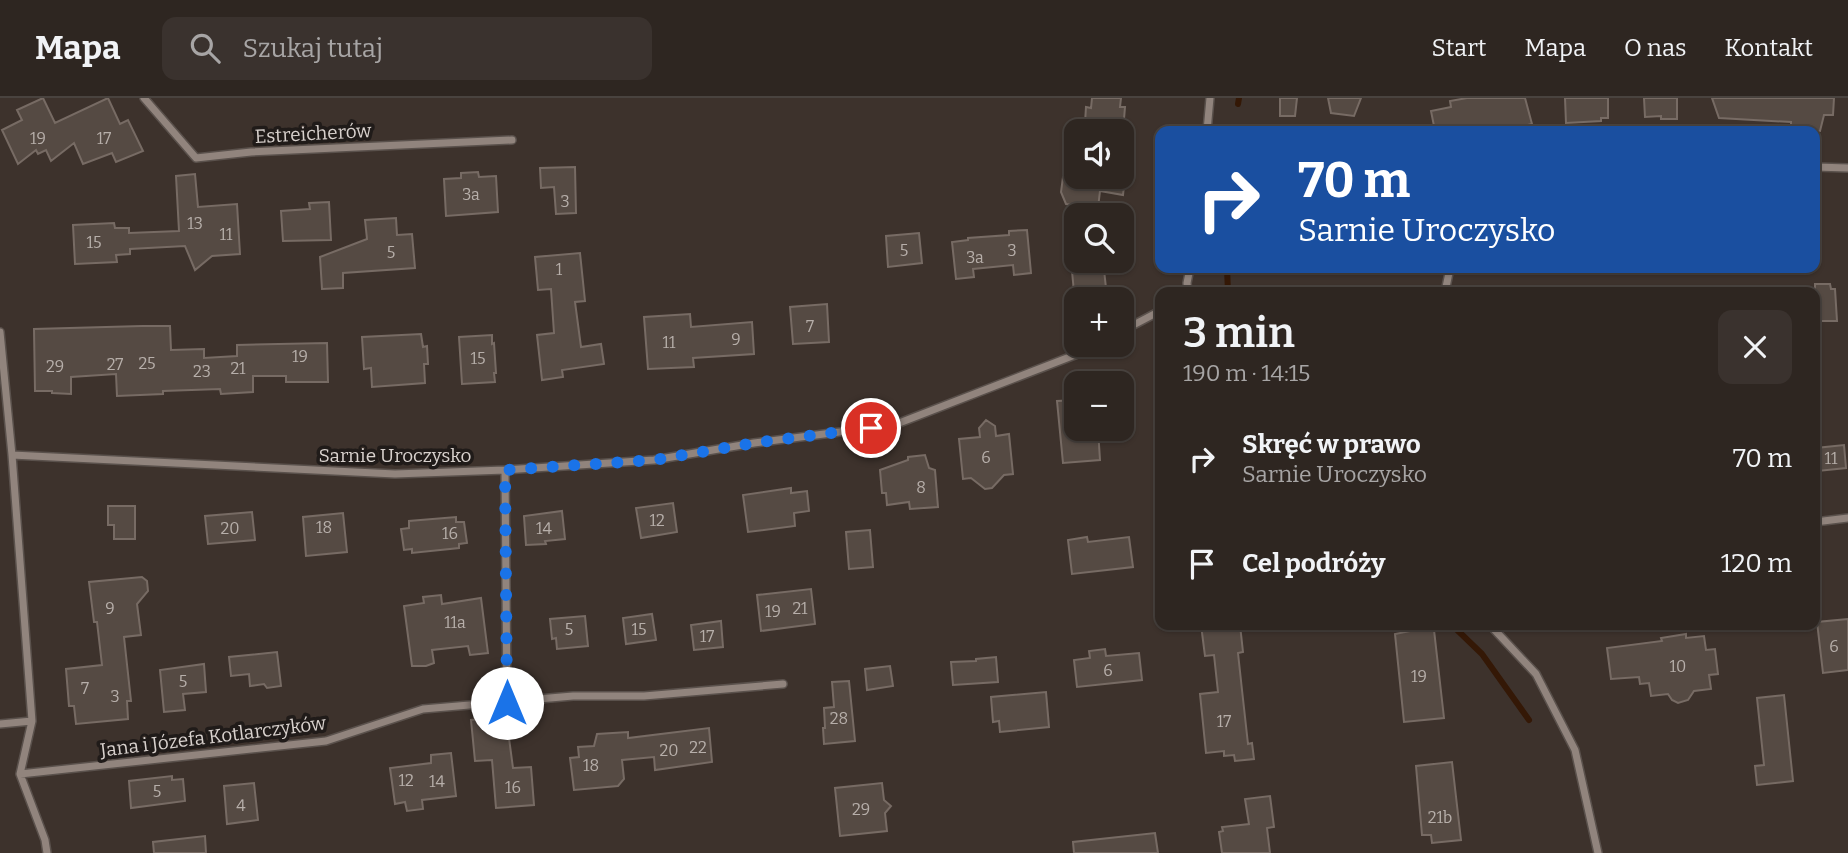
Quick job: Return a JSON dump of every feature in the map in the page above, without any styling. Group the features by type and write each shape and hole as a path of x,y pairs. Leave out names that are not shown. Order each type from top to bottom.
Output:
{"street":[{"name":"Estreicherów","path":"144,98 196,158 251,152 512,140"},
{"path":"1207,126 1210,98"},
{"path":"1820,167 1848,168"},
{"path":"1134,325 1155,314"},
{"path":"0,332 32,721 20,774 45,840 47,853"},
{"name":"Sarnie Uroczysko","path":"12,455 395,474 654,460 754,443 894,425 1072,357"},
{"path":"505,470 507,703"},
{"path":"1820,521 1848,518"},
{"path":"1495,630 1536,674 1575,750 1598,853"},
{"name":"Jana i Józefa Kotlarczyków","path":"20,774 326,741 423,709 573,696 644,696 783,684"},
{"path":"0,724 32,721"}],"building":[{"path":"43,98 55,123 108,98 120,124 128,120 143,151 116,162 112,153 83,164 74,143 51,161 46,150 38,154 36,150 18,164 2,130 22,120 17,110"},
{"path":"1092,98 1121,98 1120,107 1125,107 1124,119 1085,119 1086,107 1091,108"},
{"path":"1280,98 1297,98 1295,116 1280,116"},
{"path":"1328,98 1361,98 1354,116 1331,113"},
{"path":"1467,98 1525,98 1532,124 1434,126 1431,111 1451,107 1450,101"},
{"path":"1565,98 1608,98 1608,118 1601,118 1601,121 1566,123"},
{"path":"1644,98 1677,98 1677,119 1645,117"},
{"path":"1712,98 1834,98 1833,115 1824,115 1820,131 1820,126 1791,126 1791,122 1719,118"},
{"path":"575,167 576,213 556,214 554,187 541,188 540,168"},
{"path":"478,172 479,177 496,176 498,212 446,216 444,179 461,178 461,173"},
{"path":"195,174 198,207 237,204 240,254 212,256 195,270 185,246 130,249 130,254 116,255 117,262 75,264 73,225 114,223 115,228 129,228 129,233 179,231 176,176"},
{"path":"1063,177 1064,189 1124,189 1123,195 1100,191 1099,203 1066,203 1061,192"},
{"path":"329,202 331,240 283,241 281,211 310,209 309,203"},
{"path":"396,218 397,235 412,234 415,268 343,273 343,288 322,289 320,257 367,239 365,220"},
{"path":"1027,230 1031,273 1014,275 1013,265 973,269 974,277 956,279 952,242"},
{"path":"919,233 922,263 888,267 886,236"},
{"path":"580,253 585,301 575,302 581,347 601,344 604,364 562,370 563,377 542,380 537,335 554,333 551,289 538,290 535,257"},
{"path":"1072,273 1104,273 1106,287 1074,287"},
{"path":"1815,284 1830,284 1831,289 1835,289 1837,321 1820,321 1820,287 1815,287"},
{"path":"827,304 829,342 793,344 790,307"},
{"path":"690,314 691,327 752,322 754,354 693,358 694,367 648,369 644,317"},
{"path":"170,326 171,350 204,349 204,358 237,356 237,345 327,343 328,382 286,382 286,376 253,376 253,392 221,394 220,389 117,396 116,374 71,377 71,394 35,391 34,329"},
{"path":"421,334 423,347 427,346 425,383 372,387 371,368 364,369 362,337"},
{"path":"492,335 495,382 462,384 459,337"},
{"path":"1057,401 1064,401 1064,441 1099,441 1100,460 1063,463"},
{"path":"986,420 995,426 996,436 1009,434 1013,474 1004,475 992,488 985,489 971,478 963,479 959,439 980,437 979,428"},
{"path":"1844,445 1846,468 1820,471 1820,448"},
{"path":"925,455 929,468 935,470 938,507 910,509 909,502 887,505 886,493 882,493 880,470 908,460 908,457"},
{"path":"791,488 791,493 807,491 809,511 794,513 795,526 748,532 743,495"},
{"path":"673,503 677,532 641,538 636,508"},
{"path":"108,506 135,506 135,539 114,539 114,525 108,525"},
{"path":"562,511 565,539 526,545 524,516"},
{"path":"252,512 255,540 208,544 205,516"},
{"path":"343,513 347,552 306,556 303,517"},
{"path":"456,517 456,522 464,522 467,543 459,544 459,548 412,553 412,549 404,550 401,529 409,528 409,521"},
{"path":"870,530 873,567 849,569 846,532"},
{"path":"1087,537 1088,542 1129,537 1133,567 1072,574 1068,540"},
{"path":"142,577 147,581 148,591 137,604 141,635 124,637 131,701 127,701 128,719 76,724 74,706 69,706 66,669 102,665 89,582"},
{"path":"811,589 815,624 761,631 757,595"},
{"path":"441,595 442,604 481,598 488,653 470,655 468,646 432,650 434,663 412,666 404,606 424,603 423,597"},
{"path":"652,614 656,640 626,644 623,618"},
{"path":"585,616 588,646 557,649 556,638 552,639 550,619"},
{"path":"1848,619 1848,670 1823,673 1818,630 1820,622"},
{"path":"721,621 723,647 694,650 691,625"},
{"path":"1202,630 1241,630 1243,652 1238,653 1248,744 1252,743 1254,759 1235,761 1234,755 1224,756 1224,751 1206,753 1200,694 1218,692 1214,655 1205,656"},
{"path":"1434,630 1444,718 1404,722 1395,634"},
{"path":"1686,634 1686,638 1704,636 1706,650 1715,649 1718,674 1709,675 1711,689 1694,691 1688,700 1678,703 1668,694 1651,696 1649,683 1640,684 1639,677 1611,679 1607,648 1662,641 1661,638"},
{"path":"1105,649 1106,656 1139,653 1142,680 1077,687 1074,660 1090,658 1089,651"},
{"path":"277,652 281,686 250,686 249,674 231,676 229,657"},
{"path":"996,657 998,682 953,685 951,662"},
{"path":"204,664 206,692 183,694 185,710 164,712 160,670"},
{"path":"890,666 893,686 867,690 865,669"},
{"path":"849,681 855,741 824,744 824,708 834,707 832,682"},
{"path":"1046,692 1049,727 1000,732 999,721 993,722 991,697"},
{"path":"1784,695 1793,781 1757,785 1755,766 1764,765 1757,698"},
{"path":"506,716 513,768 531,767 534,805 496,808 492,760 475,761 471,720"},
{"path":"709,728 712,762 655,770 654,757 622,760 624,779 618,786 574,790 570,758 579,757 578,747 594,746 597,734 628,732 628,738"},
{"path":"451,753 456,796 422,800 423,809 407,811 405,802 395,804 390,768 431,763 431,755"},
{"path":"1452,762 1461,840 1432,843 1431,835 1422,835 1416,766"},
{"path":"172,776 172,780 183,779 185,801 131,808 129,781"},
{"path":"254,783 258,820 227,824 224,786"},
{"path":"882,783 884,800 891,806 885,813 887,831 840,836 835,788"},
{"path":"1270,796 1274,827 1267,828 1270,853 1222,853 1219,832 1223,831 1222,827 1249,824 1245,799"},
{"path":"1155,833 1158,853 1074,853 1073,842"},
{"path":"205,836 206,853 154,853 153,842"}],"waterway":[{"path":"1238,104 1239,98"},
{"path":"1227,273 1228,287"},
{"path":"1457,630 1482,654 1529,720"}],"route":[{"path":"507,703 505,470 654,460 754,443 871,428"}]}
